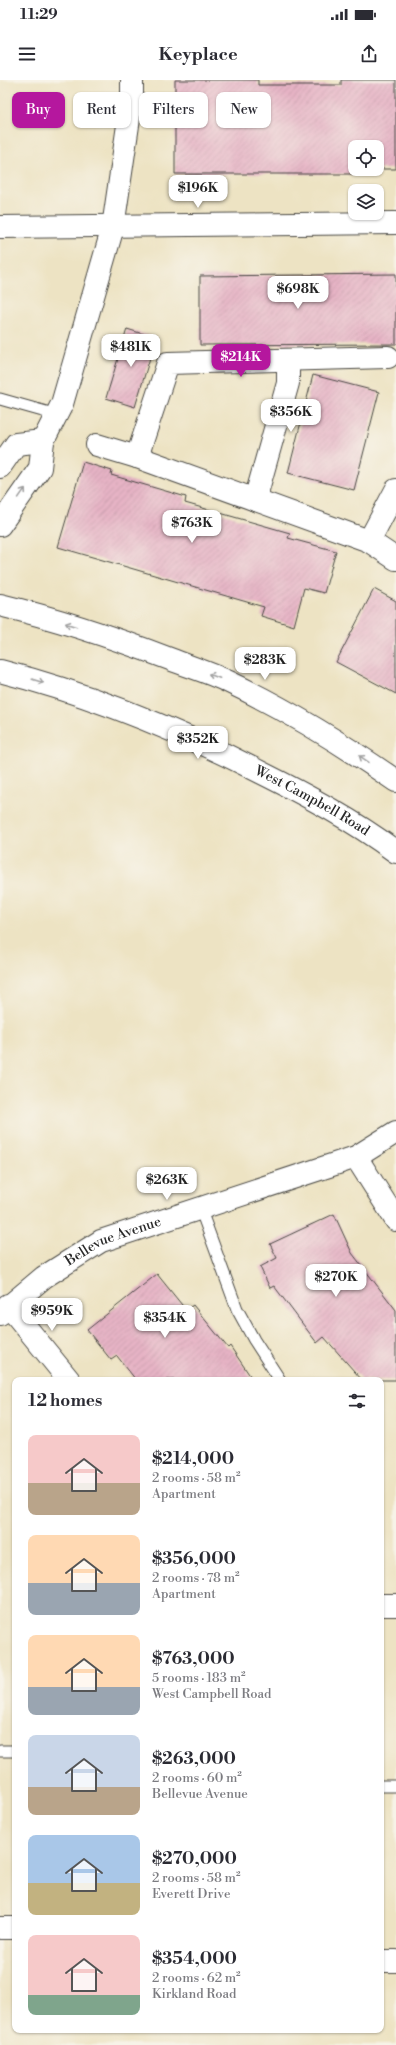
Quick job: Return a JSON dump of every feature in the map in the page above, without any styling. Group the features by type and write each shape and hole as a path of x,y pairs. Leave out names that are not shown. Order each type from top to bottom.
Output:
{"street":[{"path":"0,525 40,468 43,441 57,415 71,376 113,227 132,98 132,80"},
{"path":"0,227 396,224"},
{"path":"138,457 168,363 388,357"},
{"path":"254,500 288,383 288,360"},
{"path":"0,467 16,444 43,441"},
{"path":"97,445 138,457 368,541 396,559"},
{"path":"368,541 396,490"},
{"path":"0,605 32,612 128,643 228,681 287,712 352,751 396,781"},
{"name":"West Campbell Road","path":"0,671 43,682 186,735 311,798 362,827 396,852"},
{"name":"Bellevue Avenue","path":"4,1309 44,1277 101,1241 356,1157 396,1132"},
{"path":"356,1157 396,1220"},
{"path":"4,1309 66,1377"},
{"path":"384,1605 396,1605"},
{"path":"0,1928 12,1928"},
{"path":"384,1961 396,1960"}],"lane":[{"path":"0,399 57,415"},
{"path":"200,1208 237,1309 254,1340 278,1377"},
{"path":"0,1751 12,1751"},
{"path":"384,1786 396,1786"}],"building":[{"path":"175,80 258,80 258,85 341,85 341,80 396,80 396,169 384,169 384,140 348,140 348,174 175,174 175,128 208,128 208,92 175,92"},
{"path":"396,274 396,344 200,345 200,276"},
{"path":"127,329 156,338 135,407 106,398"},
{"path":"313,375 379,392 354,490 288,473"},
{"path":"83,462 112,471 111,475 186,497 185,503 290,533 288,538 336,551 324,593 304,588 294,626 261,616 264,607 58,547"},
{"path":"374,589 396,601 396,694 336,662"},
{"path":"334,1214 352,1253 396,1310 396,1380 384,1380 384,1377 359,1377 324,1337 317,1343 274,1286 270,1288 260,1267 277,1258 270,1244"},
{"path":"157,1274 186,1310 193,1305 228,1348 230,1346 251,1377 134,1377 117,1356 111,1360 87,1330"}]}
